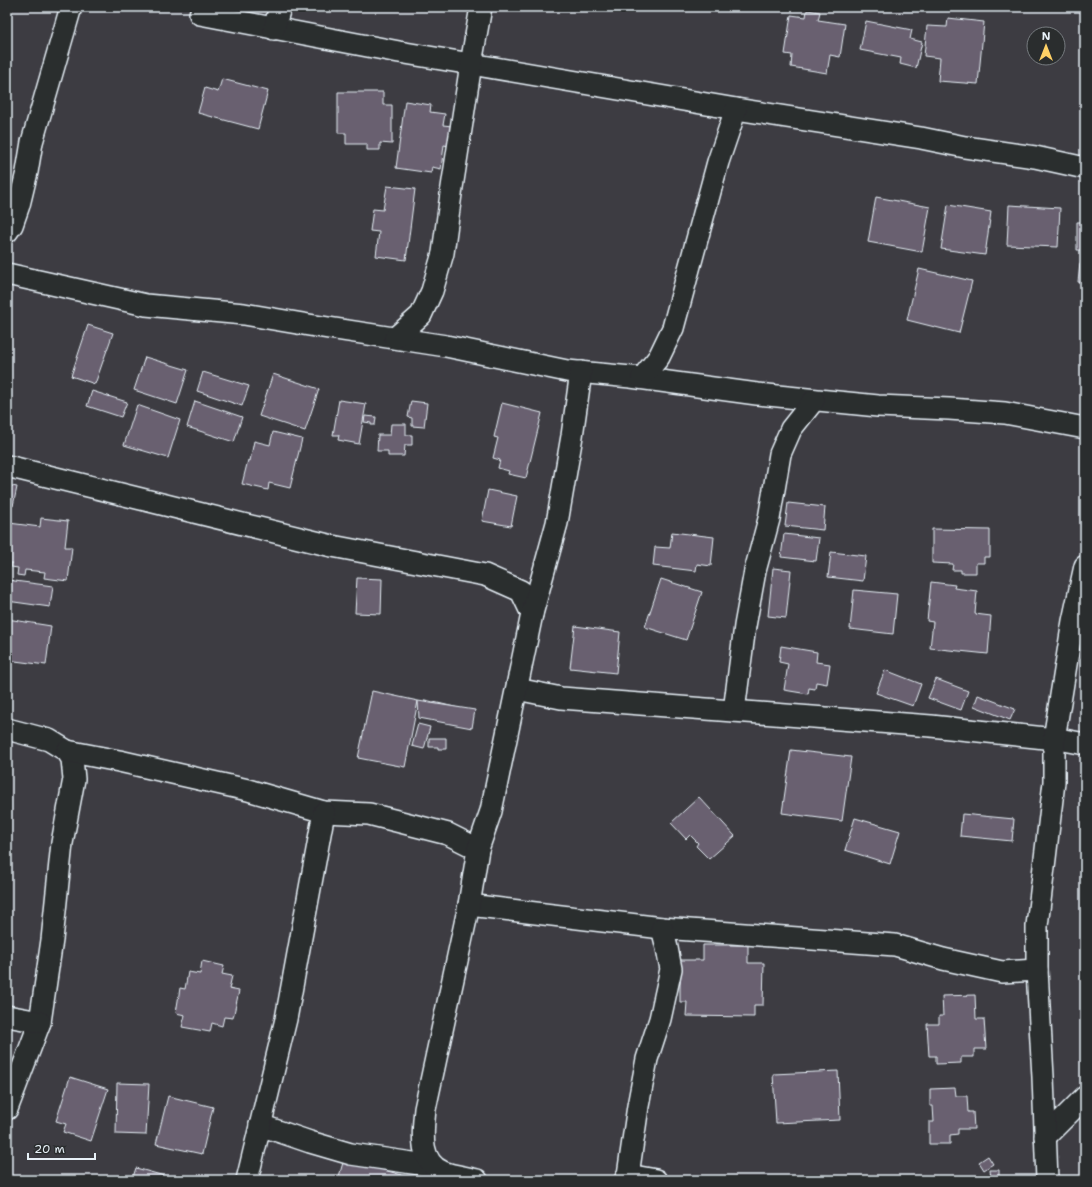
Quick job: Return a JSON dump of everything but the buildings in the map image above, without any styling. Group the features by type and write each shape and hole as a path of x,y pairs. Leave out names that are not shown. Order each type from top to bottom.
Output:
{"street":[{"path":"7,232 12,225 19,206 32,142 70,7"},
{"path":"274,29 280,7"},
{"path":"395,338 421,315 432,291 443,253 481,7"},
{"path":"200,14 399,52 736,109 921,138 965,147 1035,157 1085,168"},
{"path":"642,378 659,357 673,328 718,162 736,109"},
{"path":"7,274 146,304 244,314 446,346 566,371 642,378 757,394 814,400 878,406 1005,413 1085,428"},
{"path":"432,1166 425,1154 423,1134 425,1109 469,905 478,849 491,811 532,614 557,523 581,372"},
{"path":"734,711 755,571 769,519 780,454 791,429 814,400"},
{"path":"7,466 332,546 485,574 521,591 532,614"},
{"path":"1047,1180 1037,970 1037,926 1054,782 1054,739 1071,629 1085,566"},
{"path":"517,689 561,698 923,726 1064,740 1085,744"},
{"path":"7,729 48,740 67,751 248,790 324,812 369,814 448,834 478,849"},
{"path":"7,1110 40,1022 52,940 62,843 74,779 72,759 67,751"},
{"path":"247,1180 286,1019 324,812"},
{"path":"469,905 662,928 896,945 943,959 1002,972 1037,970"},
{"path":"656,1180 626,1178 647,1059 660,1019 671,968 662,928"},
{"path":"7,1016 40,1022"},
{"path":"1045,1137 1085,1097"},
{"path":"260,1125 351,1154 432,1166 443,1172 476,1180"}]}
